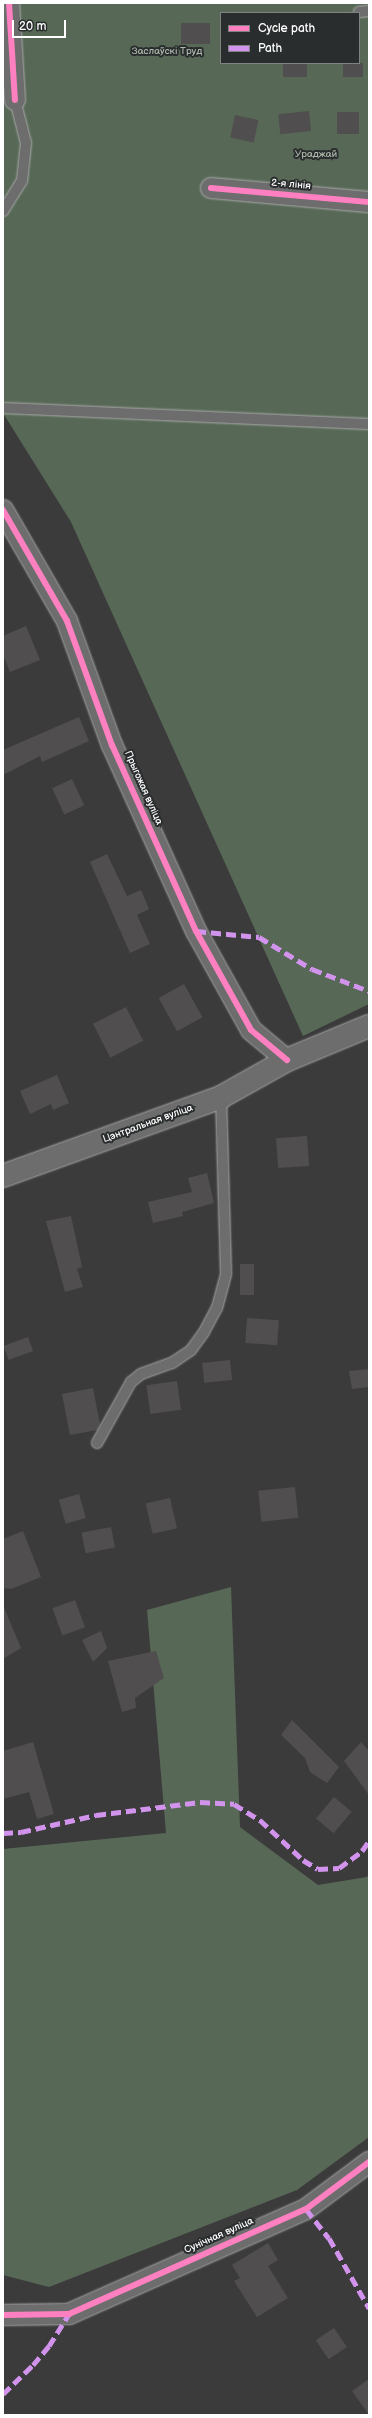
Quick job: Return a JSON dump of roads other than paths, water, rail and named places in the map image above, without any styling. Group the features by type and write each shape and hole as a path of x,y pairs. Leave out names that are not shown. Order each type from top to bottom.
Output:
{"street":[{"path":"9,3 15,100"},
{"name":"2-я лінія","path":"211,188 369,202"},
{"name":"Прыгожая вуліца","path":"3,510 67,621 112,745 196,931 251,1030 287,1060"},
{"name":"Цэнтральная вуліца","path":"3,1176 221,1097 287,1060 369,1026"},
{"name":"Сунічная вуліца","path":"3,2315 69,2314 306,2209 369,2162"}],"lane":[{"path":"3,211 22,181 26,142 15,100"},
{"path":"3,408 369,424"},
{"path":"97,1443 131,1382 142,1374 172,1363 191,1350 204,1332 217,1308 226,1274 221,1097"}],"park label":[{"name":"Заслаўскі Труд","path":"167,52"},
{"name":"Ураджай","path":"316,155"}]}
